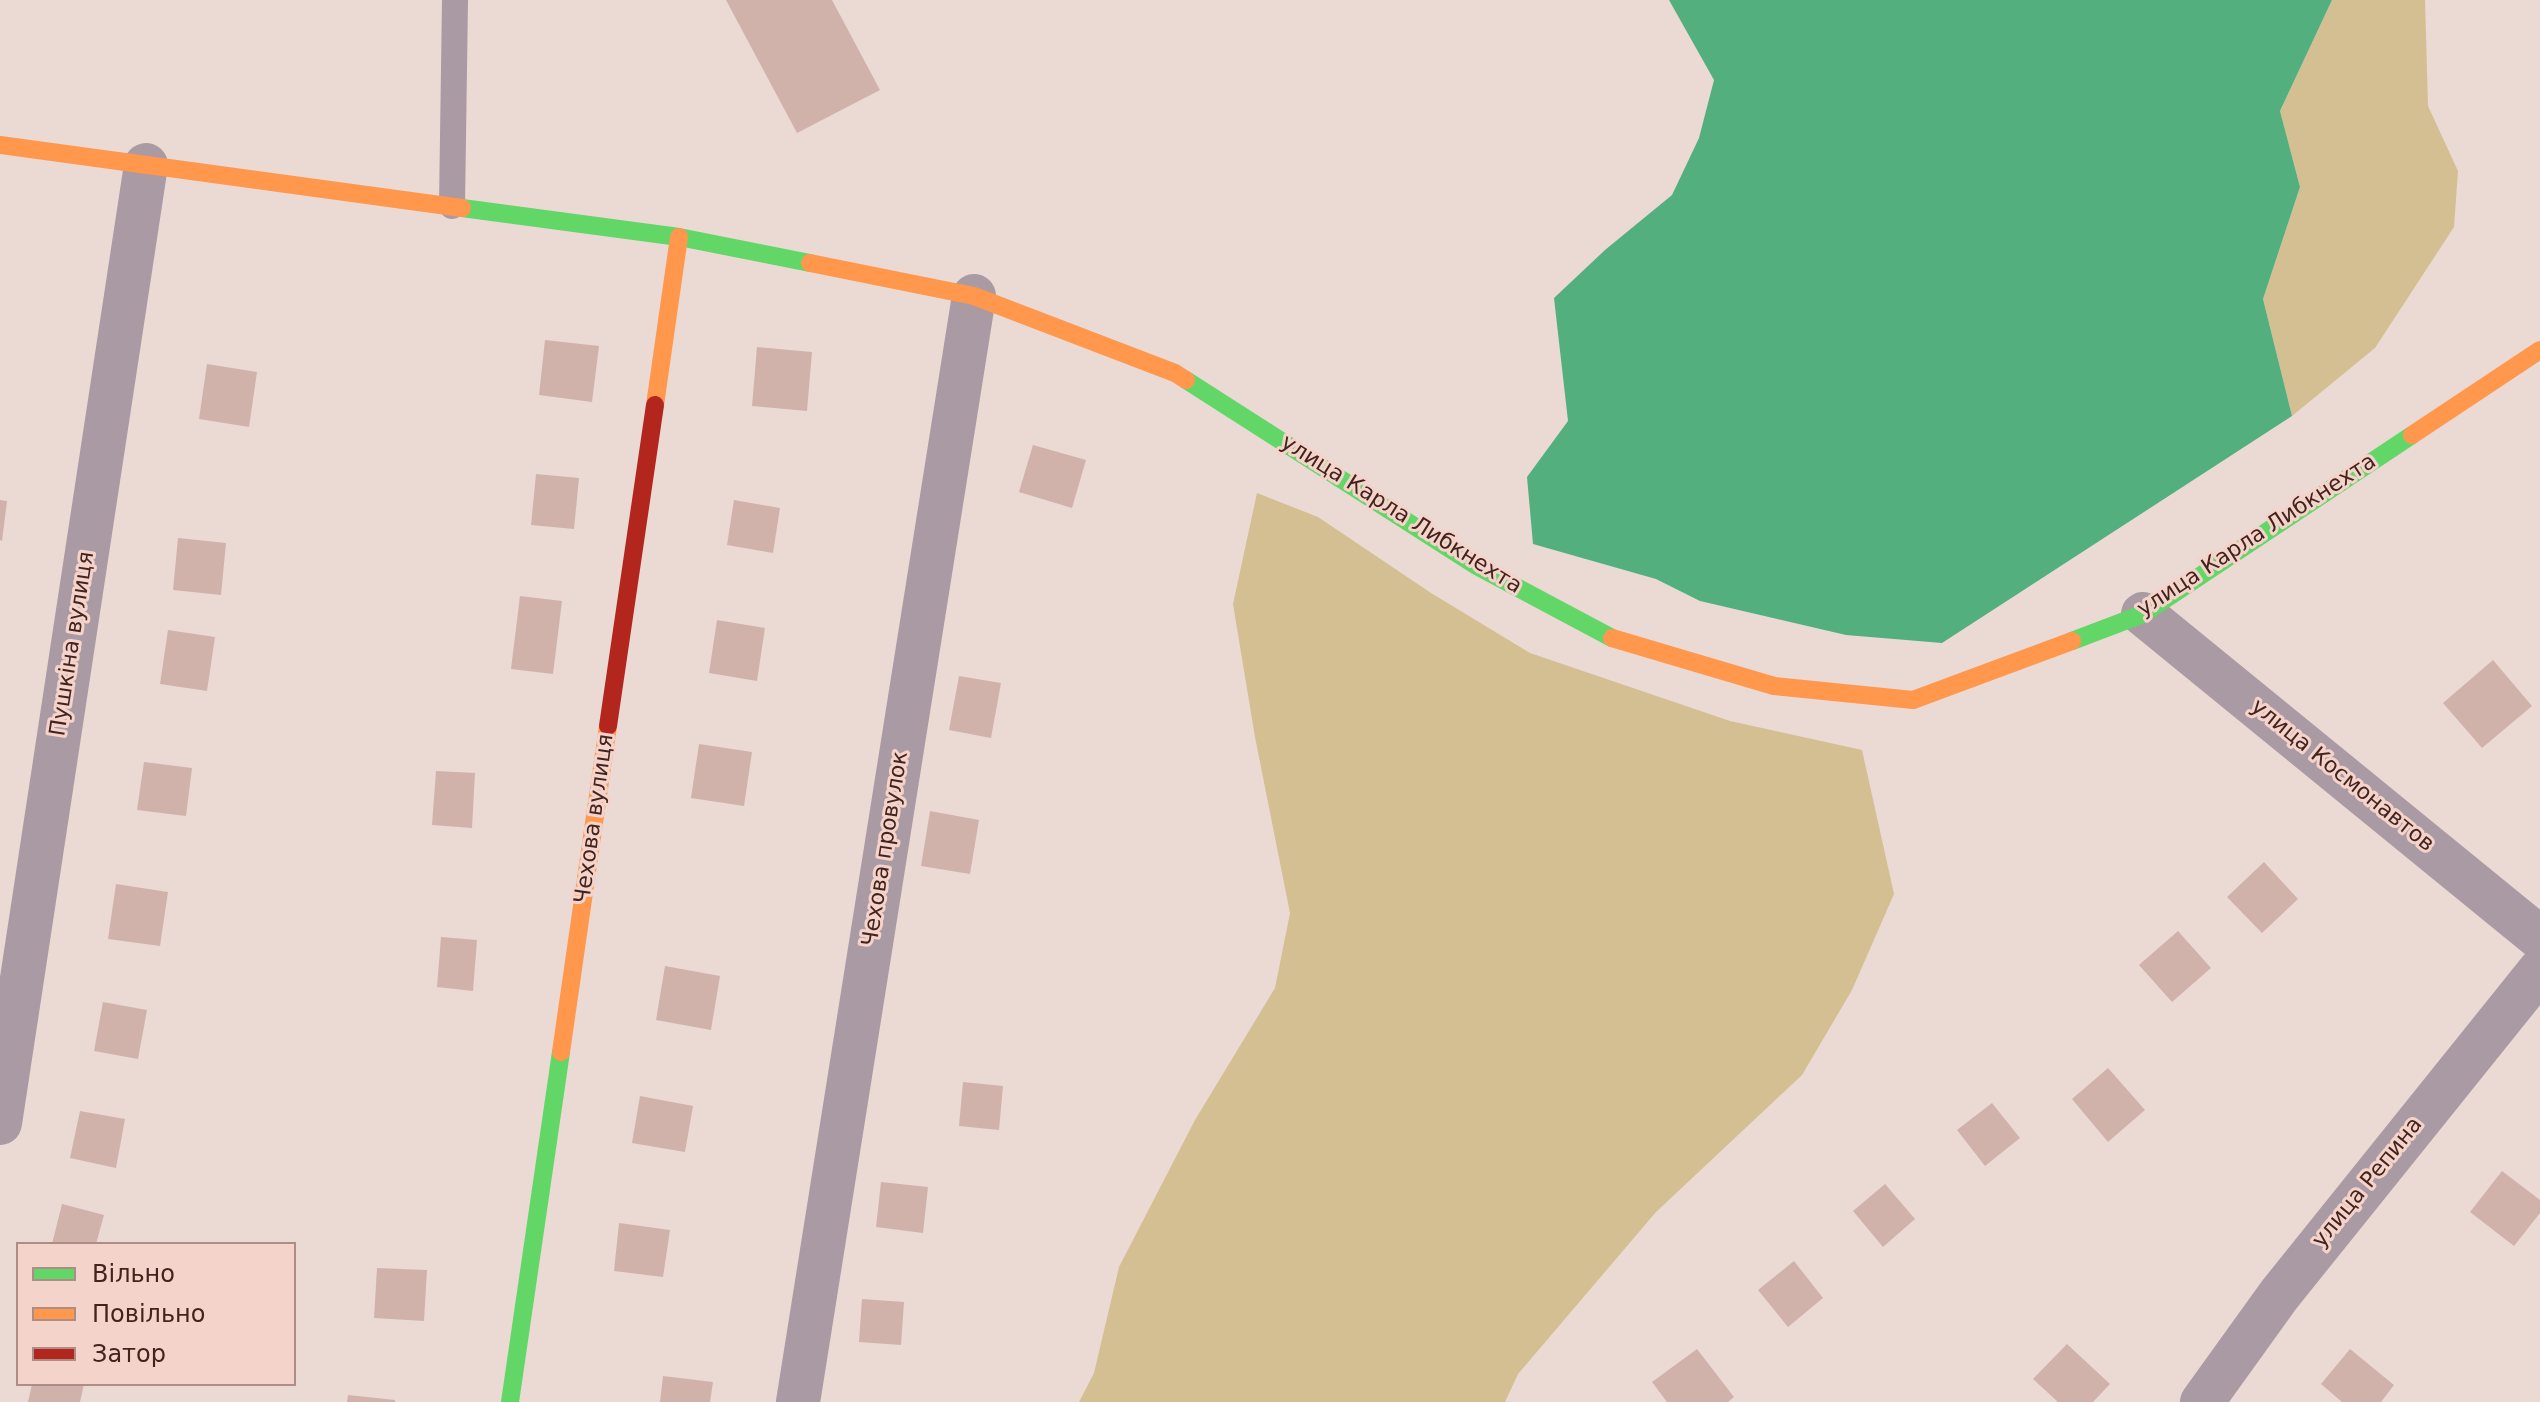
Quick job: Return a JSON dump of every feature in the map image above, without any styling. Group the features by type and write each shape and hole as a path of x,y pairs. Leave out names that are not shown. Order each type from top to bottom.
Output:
{"street":[{"name":"улица Карла Либкнехта","path":"0,145 679,237 974,296 1175,373 1475,565 1610,637 1774,686 1913,700 2143,614 2540,350"},
{"name":"Пушкіна вулиця","path":"0,1123 146,165"},
{"name":"Чехова вулиця","path":"510,1402 679,237"},
{"name":"Чехова провулок","path":"798,1402 974,296"},
{"name":"улица Космонавтов","path":"2143,614 2540,938"},
{"name":"улица Репина","path":"2202,1402 2279,1295 2540,970"}],"lane":[{"path":"452,206 455,0"}],"shaded area":[{"path":"1669,0 2332,0 2280,111 2300,187 2263,299 2292,416 1942,643 1846,635 1700,601 1656,579 1533,544 1527,477 1568,421 1554,298 1605,250 1672,195 1699,138 1714,80"},
{"path":"2332,0 2425,0 2428,106 2458,171 2454,227 2375,348 2292,416 2263,299 2300,187 2280,111"},
{"path":"1257,493 1318,517 1431,593 1530,653 1730,721 1862,750 1894,894 1852,990 1802,1075 1656,1212 1518,1374 1505,1402 1079,1402 1094,1373 1119,1267 1195,1120 1275,988 1290,913 1255,737 1233,604"}],"building":[{"path":"726,0 832,0 880,90 797,133"},
{"path":"545,340 599,346 592,402 539,395"},
{"path":"757,347 812,352 807,411 752,406"},
{"path":"207,364 257,372 249,427 199,419"},
{"path":"1033,445 1086,460 1072,508 1019,492"},
{"path":"536,474 579,478 574,529 531,525"},
{"path":"0,500 7,501 2,541 0,540"},
{"path":"734,500 780,508 773,553 727,545"},
{"path":"178,538 226,543 221,595 173,590"},
{"path":"520,596 562,601 553,674 511,669"},
{"path":"717,620 765,628 757,681 709,673"},
{"path":"168,630 215,637 207,691 160,684"},
{"path":"2493,660 2532,706 2482,748 2443,703"},
{"path":"959,676 1001,683 991,738 949,730"},
{"path":"699,744 752,752 744,806 691,798"},
{"path":"144,762 192,768 186,816 137,810"},
{"path":"436,771 475,773 472,828 432,825"},
{"path":"930,811 979,820 970,874 921,866"},
{"path":"2264,862 2298,899 2262,933 2227,897"},
{"path":"116,884 168,892 160,946 108,939"},
{"path":"2178,931 2211,968 2172,1002 2139,965"},
{"path":"441,937 477,940 473,991 437,987"},
{"path":"665,966 720,976 711,1030 656,1020"},
{"path":"103,1002 147,1010 138,1059 94,1051"},
{"path":"2108,1068 2145,1110 2108,1142 2072,1099"},
{"path":"963,1082 1003,1086 999,1130 959,1126"},
{"path":"640,1096 693,1106 685,1152 632,1143"},
{"path":"1992,1103 2020,1138 1985,1166 1957,1130"},
{"path":"80,1111 125,1119 116,1168 70,1158"},
{"path":"2502,1171 2540,1200 2540,1213 2514,1246 2470,1212"},
{"path":"881,1182 928,1187 923,1233 876,1227"},
{"path":"1885,1184 1915,1219 1883,1247 1853,1211"},
{"path":"62,1204 104,1215 97,1242 52,1242"},
{"path":"619,1223 670,1230 663,1277 614,1271"},
{"path":"1794,1261 1823,1298 1788,1327 1758,1290"},
{"path":"377,1268 427,1270 424,1321 374,1318"},
{"path":"862,1299 904,1302 901,1345 859,1342"},
{"path":"2067,1344 2110,1384 2093,1402 2058,1402 2033,1379"},
{"path":"1697,1349 1734,1397 1728,1402 1667,1402 1652,1382"},
{"path":"2350,1349 2394,1385 2381,1402 2342,1402 2321,1384"},
{"path":"663,1376 713,1382 710,1402 660,1402"},
{"path":"32,1386 84,1386 80,1402 28,1402"},
{"path":"348,1395 395,1400 395,1402 347,1402"}],"traffic: fast":[{"path":"462,208 679,237 810,263"},
{"path":"1186,380 1475,565 1612,638"},
{"path":"2072,641 2143,614 2412,435"},
{"path":"510,1402 561,1052"}],"traffic: slow":[{"path":"0,145 462,208"},
{"path":"655,405 679,237"},
{"path":"810,263 974,296 1175,373 1186,380"},
{"path":"2412,435 2540,350"},
{"path":"1612,638 1774,686 1913,700 2072,641"},
{"path":"561,1052 608,726"}],"traffic: jam":[{"path":"608,726 655,405"}]}
